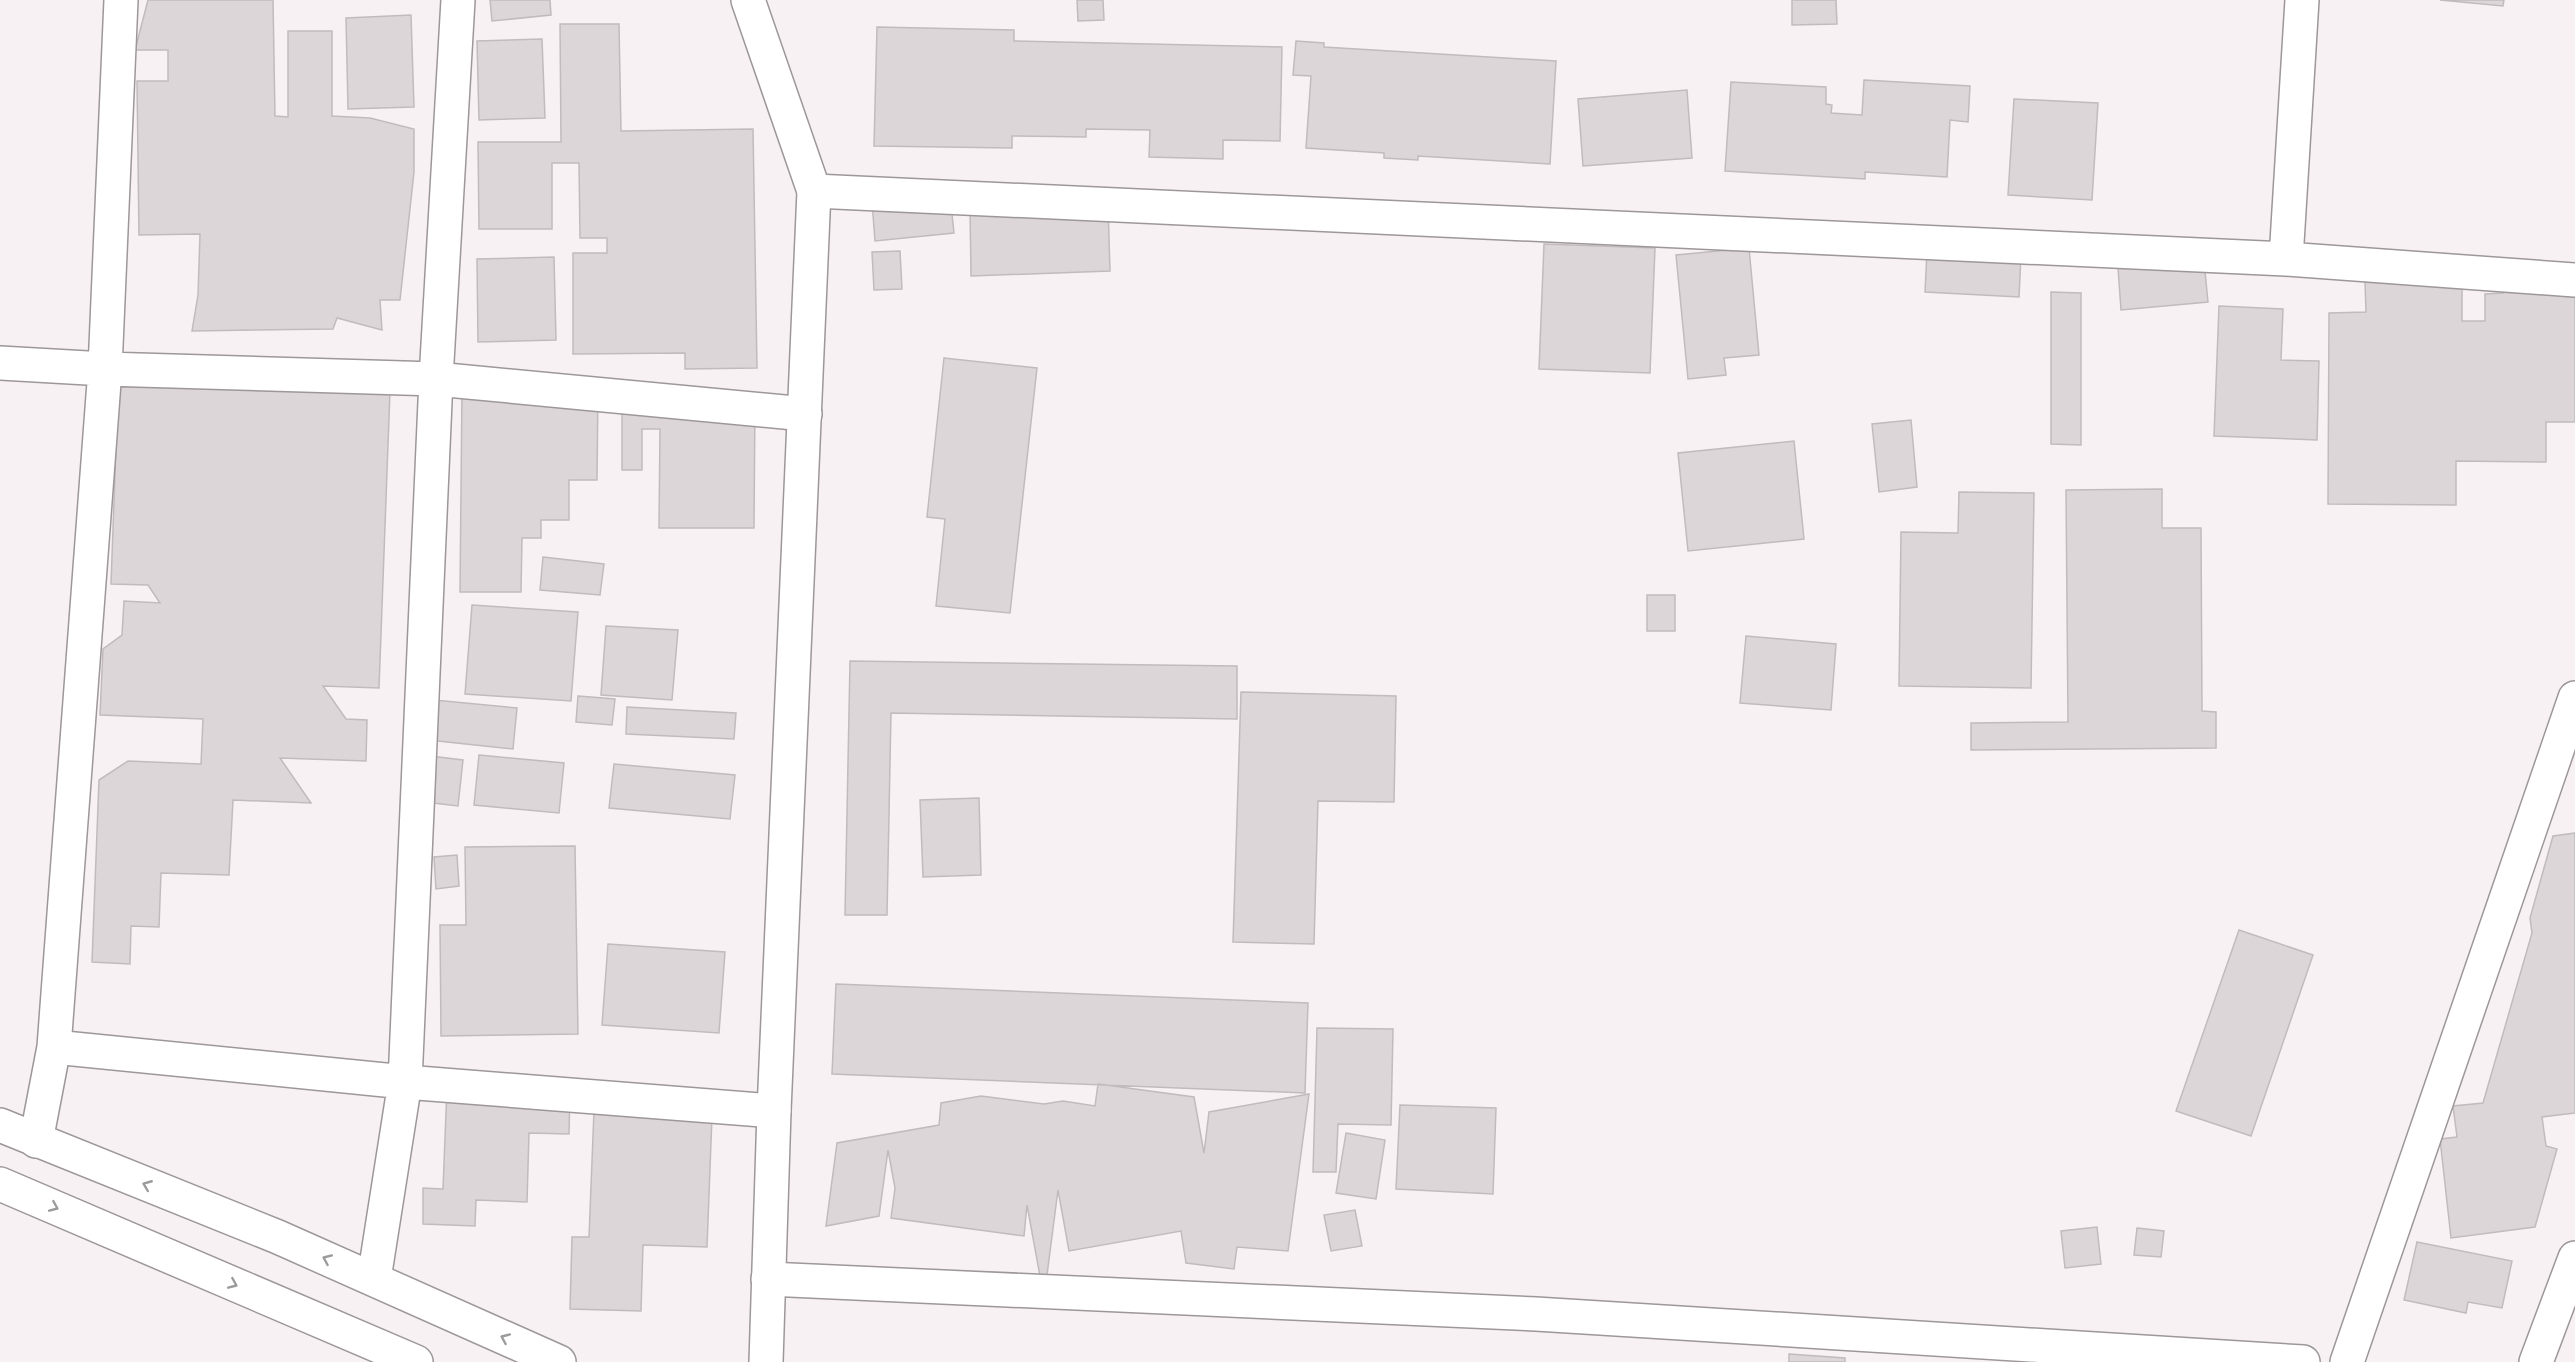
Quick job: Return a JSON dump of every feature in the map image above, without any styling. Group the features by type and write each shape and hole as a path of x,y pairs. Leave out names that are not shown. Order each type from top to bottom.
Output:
{"street":[{"path":"36,1141 54,1047 105,369 121,0"},
{"path":"374,1279 405,1082 436,379 458,0"},
{"path":"748,0 814,191 774,1111 766,1362"},
{"path":"2286,259 2302,0"},
{"path":"814,191 2286,259 2575,280"},
{"path":"0,363 105,369 436,379 805,414"},
{"path":"2347,1362 2575,698"},
{"path":"54,1047 405,1082 774,1111"},
{"path":"0,1125 278,1237 559,1362"},
{"path":"0,1184 416,1362"},
{"path":"2536,1362 2575,1258"},
{"path":"768,1279 1536,1314 2303,1362"}],"building":[{"path":"148,0 273,0 275,116 288,117 288,31 332,31 332,116 370,118 414,129 414,172 400,300 380,300 382,330 337,318 333,329 192,331 198,295 200,234 139,235 137,81 168,81 168,50 135,50"},
{"path":"490,0 550,0 551,15 492,21"},
{"path":"1077,0 1103,0 1104,20 1078,21"},
{"path":"1792,0 1836,0 1837,24 1792,25"},
{"path":"2440,0 2504,0 2503,6"},
{"path":"411,15 414,107 348,109 346,18"},
{"path":"560,24 619,24 621,131 753,129 757,368 685,369 685,353 573,354 573,253 607,253 607,238 580,238 579,163 552,163 552,229 479,229 478,142 561,142"},
{"path":"877,27 1014,30 1014,41 1282,47 1280,141 1223,140 1223,159 1149,157 1150,130 1086,129 1086,137 1012,136 1012,148 874,146"},
{"path":"542,39 545,118 479,120 477,41"},
{"path":"1296,41 1324,43 1324,47 1556,61 1550,164 1418,156 1418,160 1384,158 1384,153 1306,148 1311,76 1293,75"},
{"path":"1864,80 1970,86 1968,122 1950,120 1947,177 1865,172 1865,179 1725,171 1731,82 1826,87 1826,104 1832,105 1831,113 1862,115"},
{"path":"1687,90 1692,158 1583,166 1578,99"},
{"path":"2014,99 2098,103 2092,200 2008,195"},
{"path":"950,195 954,233 875,241 872,202"},
{"path":"1108,204 1110,271 971,276 970,207"},
{"path":"1544,244 1655,248 1650,373 1539,369"},
{"path":"1749,248 1759,355 1724,358 1726,375 1688,379 1676,255"},
{"path":"900,251 902,289 874,290 872,252"},
{"path":"1927,251 2021,256 2019,297 1925,292"},
{"path":"554,257 556,340 478,342 477,259"},
{"path":"2204,261 2208,302 2121,310 2118,268"},
{"path":"2462,281 2462,321 2485,321 2485,294 2503,293 2503,289 2575,289 2575,422 2546,422 2546,462 2456,461 2456,505 2328,504 2329,313 2366,312 2365,282"},
{"path":"2051,292 2081,293 2081,445 2051,444"},
{"path":"2219,306 2283,309 2281,360 2319,361 2317,440 2214,436"},
{"path":"944,358 1037,368 1010,613 936,606 945,519 927,517"},
{"path":"119,364 390,391 379,688 323,686 346,719 367,720 366,761 280,758 311,803 233,800 229,875 161,873 159,927 131,926 130,964 92,962 99,780 128,761 201,764 203,719 100,715 103,649 122,635 124,601 160,603 148,585 111,584"},
{"path":"462,388 598,389 597,480 569,480 569,520 541,520 541,538 522,538 521,592 460,592"},
{"path":"622,400 755,400 754,528 659,528 660,429 642,429 642,470 622,470"},
{"path":"1911,420 1917,487 1879,492 1872,424"},
{"path":"1794,441 1804,539 1688,551 1678,453"},
{"path":"2162,489 2162,528 2201,528 2202,711 2216,712 2216,748 1971,750 1971,723 2068,722 2066,490"},
{"path":"1959,492 2034,493 2031,688 1899,686 1901,532 1958,533"},
{"path":"543,557 604,564 600,595 540,590"},
{"path":"1647,595 1675,595 1675,631 1647,631"},
{"path":"472,605 578,612 571,701 465,694"},
{"path":"606,626 678,630 672,700 601,695"},
{"path":"1746,636 1836,644 1831,710 1740,703"},
{"path":"850,661 1237,666 1237,719 891,713 887,915 845,915"},
{"path":"1241,692 1396,696 1394,802 1318,801 1314,944 1233,942"},
{"path":"578,696 615,699 612,725 576,722"},
{"path":"434,700 517,708 513,749 429,740"},
{"path":"627,707 736,713 734,739 626,734"},
{"path":"479,755 564,763 559,813 474,805"},
{"path":"430,756 463,760 458,806 425,802"},
{"path":"614,764 735,775 730,819 609,808"},
{"path":"979,798 981,875 923,877 920,800"},
{"path":"2575,833 2575,1113 2542,1117 2546,1146 2557,1149 2535,1227 2451,1238 2440,1139 2457,1137 2453,1106 2483,1103 2532,933 2530,918 2553,836"},
{"path":"575,846 578,1034 441,1036 440,925 466,925 465,847"},
{"path":"457,855 459,886 436,889 434,857"},
{"path":"2239,930 2313,955 2251,1136 2176,1111"},
{"path":"608,944 725,952 719,1033 602,1025"},
{"path":"836,984 1308,1003 1305,1093 832,1074"},
{"path":"1317,1028 1393,1029 1391,1125 1338,1124 1336,1172 1313,1172"},
{"path":"1098,1084 1194,1097 1204,1153 1209,1112 1309,1094 1288,1251 1237,1247 1234,1269 1186,1263 1181,1231 1069,1251 1058,1190 1044,1298 1027,1205 1024,1236 891,1218 895,1188 888,1150 879,1216 826,1226 837,1143 939,1125 941,1103 981,1096 1044,1104 1063,1101 1095,1106"},
{"path":"595,1085 713,1090 707,1247 643,1245 641,1311 570,1309 572,1237 589,1237"},
{"path":"447,1087 570,1091 569,1134 529,1133 527,1202 476,1200 475,1226 423,1224 423,1188 443,1189"},
{"path":"1400,1105 1496,1108 1493,1194 1396,1189"},
{"path":"1346,1133 1385,1140 1376,1199 1336,1193"},
{"path":"1355,1210 1362,1246 1331,1251 1324,1215"},
{"path":"2097,1227 2101,1264 2065,1268 2061,1231"},
{"path":"2137,1228 2164,1231 2161,1257 2134,1255"},
{"path":"2417,1242 2512,1261 2502,1308 2468,1302 2466,1313 2404,1300"},
{"path":"1789,1354 1845,1358 1845,1362 1789,1362"}]}
